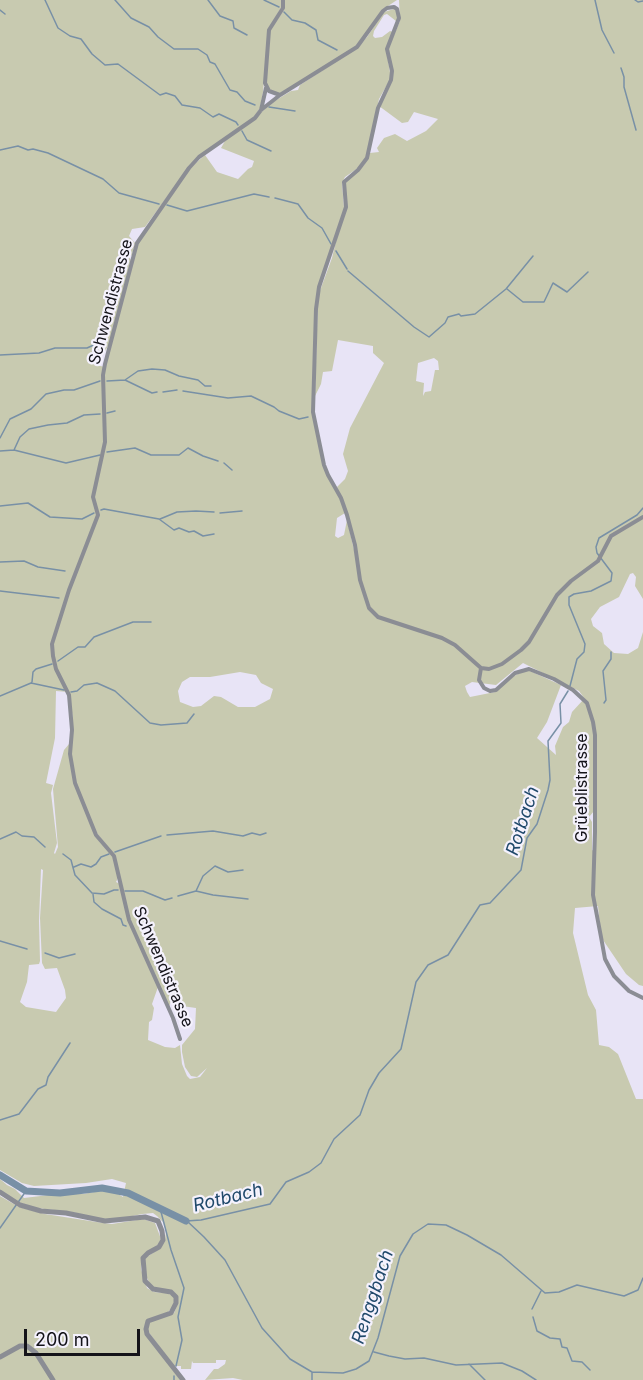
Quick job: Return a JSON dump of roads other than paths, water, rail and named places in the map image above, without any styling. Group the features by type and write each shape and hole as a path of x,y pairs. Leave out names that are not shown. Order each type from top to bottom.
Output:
{"street":[{"path":"261,110 266,88 269,30 283,8 283,0"},
{"path":"398,0 394,7 397,9 399,18 387,49 392,71 391,80 378,108 367,158 358,170 344,182 346,207 317,298 314,412 324,465 347,515 360,580 369,608 378,617 442,638 455,645 481,668 489,669 502,664 529,642 557,595 571,581 598,561 611,536 643,516"},
{"name":"Schwendistrasse","path":"180,1039 176,1024 129,920 114,856 96,835 75,783 70,754 72,730 69,695 56,669 52,644 80,558 98,515 93,497 105,442 103,384 105,364 137,243 199,157 255,118 261,110 280,95 357,47 383,11 394,7"},
{"path":"266,88 274,95 280,95"},
{"name":"Grüeblistrasse","path":"481,668 479,680 484,688 490,691 496,690 515,673 529,669 573,690 587,704 594,722 593,895 604,952 611,971 619,982 633,994 643,998"},
{"path":"0,1192 17,1204 41,1211 66,1213 105,1221 146,1217 158,1221 163,1240 159,1247 147,1253 143,1258 145,1281 153,1289 173,1293 177,1303 171,1312 148,1321 146,1329 153,1342 183,1380"},
{"path":"0,1357 20,1346 27,1346 36,1353 53,1380"}],"waterway":[{"path":"45,0 58,28 70,36 81,39 92,54 105,65 118,64 160,95 166,93 175,96 182,105 200,108 213,117 219,114 238,125"},
{"path":"115,0 131,18 149,27 174,49 198,49 207,55 230,90 237,92 245,101 255,105"},
{"path":"208,0 220,16 233,21 234,28 247,35"},
{"path":"264,0 279,7"},
{"path":"595,0 602,30 614,53"},
{"path":"635,0 643,1"},
{"path":"0,10 5,14"},
{"path":"284,12 292,20 305,23 316,30 318,40 337,50"},
{"path":"621,68 636,130"},
{"path":"269,107 295,111"},
{"path":"242,131 247,140 271,151"},
{"path":"0,150 18,146 48,153 103,179 119,193 159,204"},
{"path":"167,205 187,211 254,194 269,197"},
{"path":"275,198 298,204 308,218 322,228 331,244"},
{"path":"336,251 347,269"},
{"path":"348,271 429,337 445,323 448,317 475,314 506,289 533,256"},
{"path":"507,289 523,302 544,302 553,283 567,292 588,272"},
{"path":"0,355 39,353 55,348 87,348 105,340"},
{"path":"125,380 138,371 152,369 165,370 198,380 205,386 211,386"},
{"path":"107,381 125,380 152,393 157,392"},
{"path":"0,438 10,419 31,409 46,394 74,390 100,381"},
{"path":"163,392 177,390"},
{"path":"183,391 228,398 251,396 299,419 308,417"},
{"path":"107,413 115,411"},
{"path":"14,450 20,437 29,429 67,423 84,415 100,414"},
{"path":"107,452 135,448 151,455 179,455 188,448 218,461"},
{"path":"0,451 14,450 66,463 100,455"},
{"path":"224,463 232,470"},
{"path":"0,506 28,503 50,517 82,519 94,513"},
{"name":"Rotbach","path":"570,686 577,659 584,652 585,644 569,605 569,597 591,591 611,581 612,573 597,553 599,538 637,515 643,508"},
{"path":"101,510 159,519 174,530 179,528 189,532 194,531 203,536 214,534"},
{"path":"220,513 242,511"},
{"path":"160,519 177,512 214,512"},
{"path":"0,562 24,561 38,567 65,571"},
{"path":"0,591 59,598"},
{"path":"58,661 78,647 85,647 94,637 133,622 151,622"},
{"path":"604,703 606,700 603,671 611,659 611,652"},
{"path":"32,682 33,672 36,669 52,664"},
{"path":"0,696 31,683 64,690"},
{"path":"71,692 77,691 84,685 97,683 115,691 150,723 161,725 187,723 194,714"},
{"name":"Rotbach","path":"186,1221 201,1220 270,1204 286,1182 309,1172 321,1163 334,1139 360,1115 369,1090 379,1073 401,1049 416,982 428,965 448,955 480,905 490,903 521,870 527,838 537,824 548,790 550,780 548,741 561,723 560,704 568,691"},
{"path":"167,835 213,831 243,836 252,833 260,835 266,833"},
{"path":"0,839 16,832 22,836 34,837 45,847"},
{"path":"115,852 161,836"},
{"path":"63,854 71,860 75,875 92,893 104,894 118,890"},
{"path":"74,867 81,864 91,867 101,857 109,854"},
{"path":"178,896 196,891 203,876 215,866 228,872 243,870"},
{"path":"125,891 143,891 165,900 172,898"},
{"path":"196,891 248,899"},
{"path":"93,894 94,902 121,919 123,925 126,926"},
{"path":"0,941 27,949"},
{"path":"45,953 59,958 75,954"},
{"path":"0,1120 19,1114 38,1089 46,1085 48,1077 70,1043"},
{"name":"Renggbach","path":"0,1175 26,1191 60,1193 102,1188 128,1193 186,1221"},
{"path":"0,1228 26,1191"},
{"path":"160,1208 184,1288 178,1317 182,1340 176,1366"},
{"name":"Renggbach","path":"187,1221 225,1260 262,1328 290,1359 312,1372 343,1373 356,1369 369,1361 378,1338 400,1256 413,1234 428,1224 446,1225 501,1255 545,1293 559,1292 577,1285 624,1296 638,1290 643,1278"},
{"path":"532,1309 541,1291"},
{"path":"533,1317 537,1331 550,1338 560,1339 562,1347 567,1348 572,1361 582,1362 590,1370"},
{"path":"374,1352 405,1359 424,1358 456,1365 502,1363 536,1380"},
{"path":"469,1364 485,1380"},
{"name":"Renggbach","path":"312,1372 312,1380"}]}
